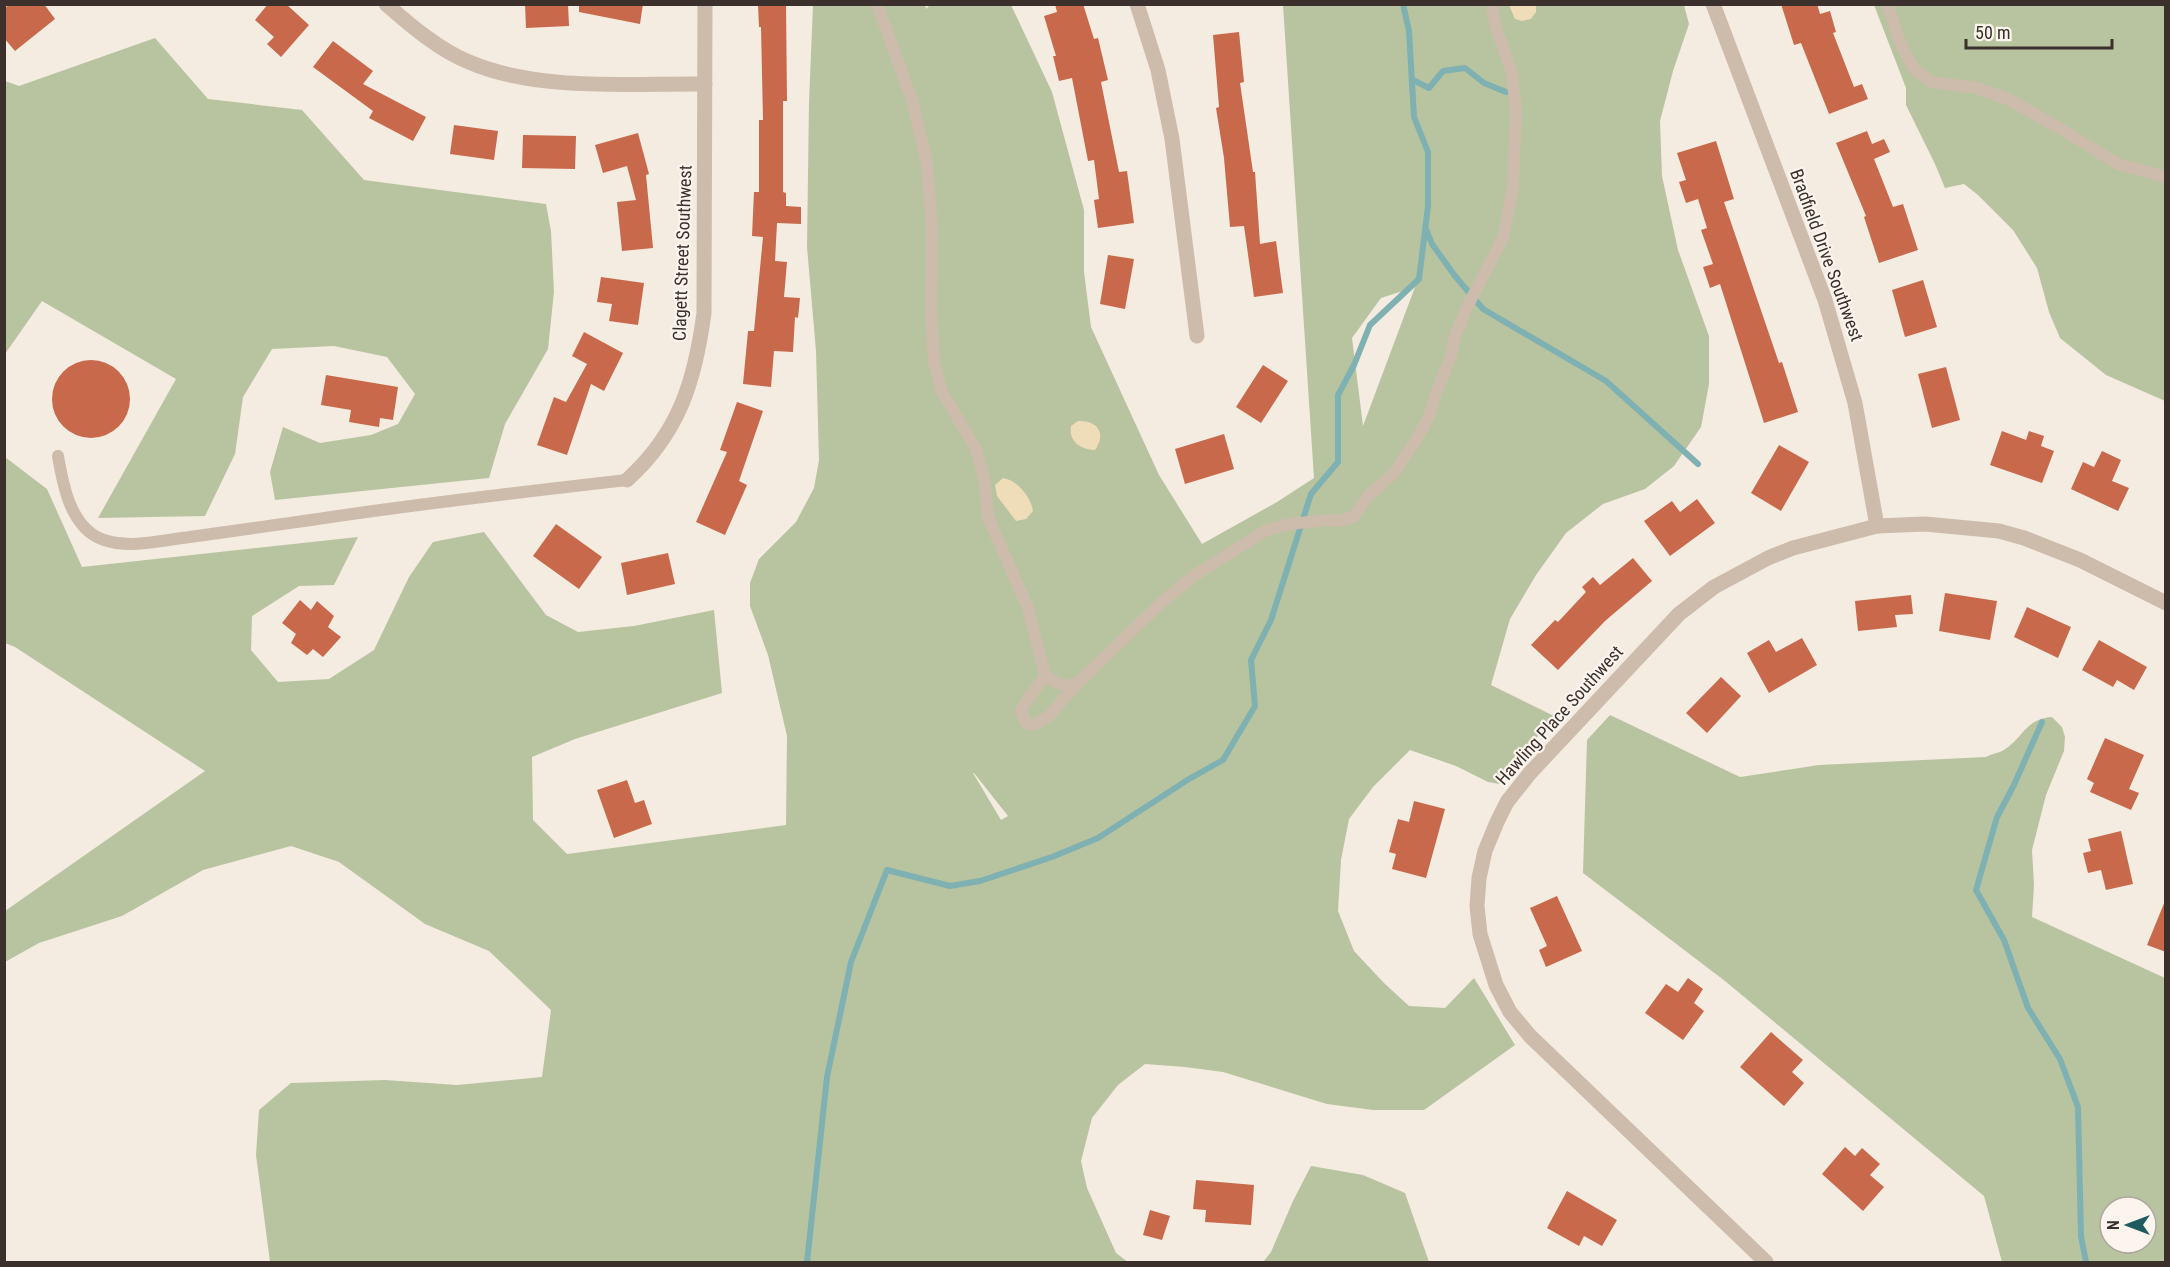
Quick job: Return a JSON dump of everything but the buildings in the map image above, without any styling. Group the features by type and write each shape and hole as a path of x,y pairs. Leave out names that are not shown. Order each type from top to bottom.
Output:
{"street":[{"path":"386,4 441,47 467,62 502,74 547,81 705,84"},
{"name":"Clagett Street Southwest","path":"627,480 661,444 674,423 685,399 699,349 704,313 705,4"},
{"path":"1137,4 1158,70 1172,139 1197,336"},
{"name":"Bradfield Drive Southwest","path":"1713,4 1825,300 1855,403 1877,526"},
{"name":"Hawling Place Southwest","path":"1766,1263 1530,1036 1510,1012 1496,986 1480,934 1477,906 1479,878 1485,851 1507,802 1530,773 1679,614 1714,587 1768,558 1793,548 1877,526 1925,524 1999,531 2024,538 2080,560 2166,603"}],"lane":[{"path":"878,4 912,100 927,163 932,230 931,310 934,362 942,392 976,449 985,482 987,517 1028,608 1045,675 1053,682 1062,685 1077,684"},
{"path":"1045,675 1021,711 1026,723 1035,725 1048,717 1077,684 1163,601 1195,575 1265,531 1288,524 1339,521 1354,516 1368,496 1394,473 1430,417 1436,393 1451,356 1454,339 1467,307 1503,238 1513,187 1516,113 1512,72 1496,28 1492,4"},
{"path":"1887,4 1902,47 1914,69 1932,82 1977,87 2010,100 2118,164 2166,177"},
{"path":"58,456 62,483 68,501 78,517 89,530 102,539 119,544 143,543 426,503 627,480"}],"green space":[{"path":"925,4 926,9 930,5 1011,5 1052,92 1084,210 1084,272 1091,327 1159,475 1202,544 1277,502 1314,478 1283,5 1684,5 1689,24 1673,71 1660,121 1662,176 1678,250 1709,336 1709,384 1701,427 1674,466 1645,489 1603,504 1566,533 1536,575 1510,619 1491,685 1554,716 1500,784 1488,782 1456,766 1410,750 1373,787 1349,819 1341,860 1338,911 1354,951 1384,983 1409,1006 1445,1008 1474,978 1515,1045 1424,1110 1373,1110 1327,1104 1223,1072 1145,1064 1118,1085 1092,1118 1081,1161 1087,1188 1116,1253 1128,1262 270,1262 256,1155 259,1110 291,1083 385,1080 457,1085 542,1077 551,1010 489,951 425,924 339,862 291,846 203,870 122,916 39,943 5,962 5,911 205,771 15,647 5,643 5,457 47,489 82,567 358,537 334,585 299,586 252,616 251,650 278,682 329,679 374,650 409,577 433,542 484,532 546,615 578,632 634,626 714,610 722,693 575,739 532,757 533,820 567,854 786,825 787,736 768,655 750,606 750,583 759,559 796,522 814,488 819,460 816,351 807,247 813,5","holes":["1415,287 1363,426 1352,338 1381,298","974,773 1008,816 1001,820"]},
{"path":"1874,5 2165,5 2165,401 2106,375 2060,338 2049,312 2037,268 2013,230 1964,184 1945,188 1906,105 1906,88"},
{"path":"155,38 208,99 302,110 364,180 546,204 551,231 554,292 548,349 505,424 489,478 275,500 270,472 283,427 320,443 371,435 398,424 415,394 387,357 334,346 272,349 243,397 235,454 205,516 98,518 176,379 42,301 5,354 5,81 19,86"},
{"path":"1610,715 1740,777 1819,765 1986,757 2011,745 2036,721 2052,717 2062,727 2065,737 2064,751 2046,795 2032,850 2034,885 2032,917 2165,978 2165,1262 2002,1262 1984,1196 1725,981 1583,873 1587,740"},
{"path":"1311,1166 1363,1175 1405,1193 1429,1262 1263,1262 1271,1252"}],"sand":[{"path":"1509,5 1536,5 1536,12 1531,19 1522,21 1515,19"},
{"path":"1078,421 1095,425 1098,429 1100,438 1095,450 1080,446 1074,440 1071,426"},
{"path":"1003,478 1018,486 1029,500 1033,511 1026,519 1016,521 997,496 995,485"}],"waterway":[{"path":"807,1262 827,1077 851,962 887,870 950,886 980,881 1052,857 1098,838 1189,779 1223,760 1255,706 1251,660 1271,620 1311,494 1338,462 1338,395 1354,365 1370,325 1419,279 1428,206 1428,152 1414,117 1409,31 1403,4"},
{"path":"1413,80 1429,88 1443,71 1465,68 1484,83 1506,92"},
{"path":"1426,229 1432,244 1483,309 1606,381 1698,464"},
{"path":"2042,722 1997,817 1976,890 2004,940 2028,1008 2060,1059 2078,1107 2081,1236 2086,1262"}]}
